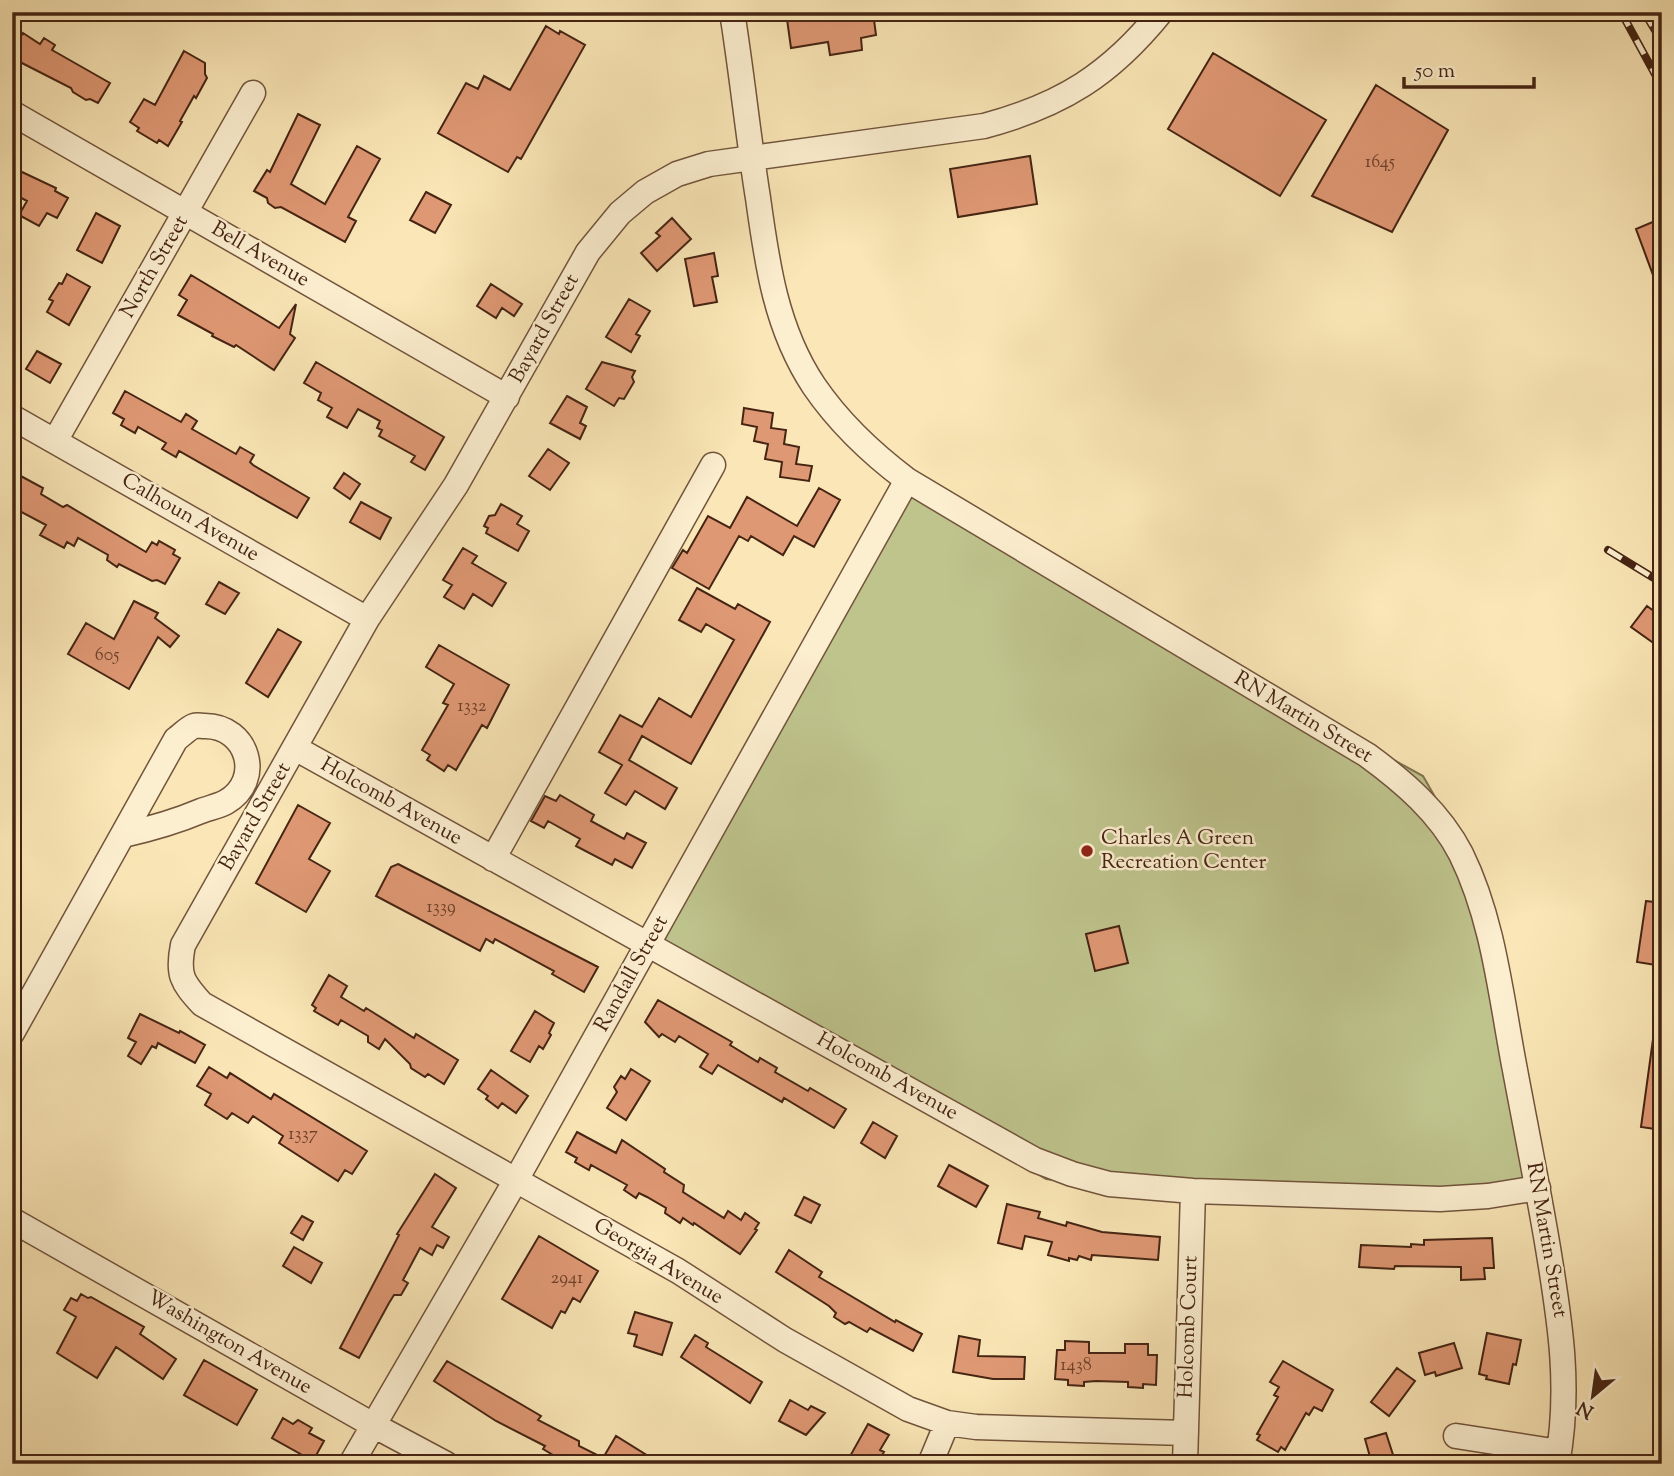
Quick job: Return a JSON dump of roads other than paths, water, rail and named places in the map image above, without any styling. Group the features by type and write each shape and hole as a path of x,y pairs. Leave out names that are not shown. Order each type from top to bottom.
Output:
{"street":[{"name":"RN Martin Street","path":"732,12 770,281 794,350 813,385 840,421 872,453 908,481 1367,755 1397,777 1427,806 1460,852 1484,908 1538,1188 1562,1333 1564,1389 1558,1458"},
{"name":"Bayard Street","path":"179,965 183,945 368,620 456,485 588,252 620,213 645,192 677,174 709,164 984,125 1021,116 1057,101 1098,76 1138,41 1161,12"},
{"name":"North Street","path":"55,441 253,93"},
{"name":"Bell Avenue","path":"12,113 507,397"},
{"name":"Calhoun Avenue","path":"12,416 368,620"},
{"path":"493,859 713,465"},
{"name":"Randall Street","path":"351,1464 516,1180 908,481"},
{"name":"Bayard Street","path":"12,1032 176,739 194,726 213,726 232,734 244,747 246,776 228,801 159,828 123,835"},
{"name":"Holcomb Avenue","path":"295,748 1035,1160 1072,1174 1109,1184 1193,1191 1440,1199 1488,1196 1538,1188"},
{"name":"Georgia Avenue","path":"179,965 184,985 202,1004 678,1271 785,1340 908,1409 947,1423 976,1427 1186,1433"},
{"name":"Holcomb Court","path":"1185,1464 1193,1191"},
{"name":"Washington Avenue","path":"12,1220 446,1464"},
{"path":"930,1464 947,1423"},
{"path":"1457,1436 1558,1458"}],"railway":[{"path":"1621,12 1662,87"},
{"path":"1644,12 1662,42"},
{"path":"1659,12 1662,17"},
{"path":"1608,550 1662,583"}],"place":[{"name":"Charles A Green Recreation Center","path":"1087,851"}]}
